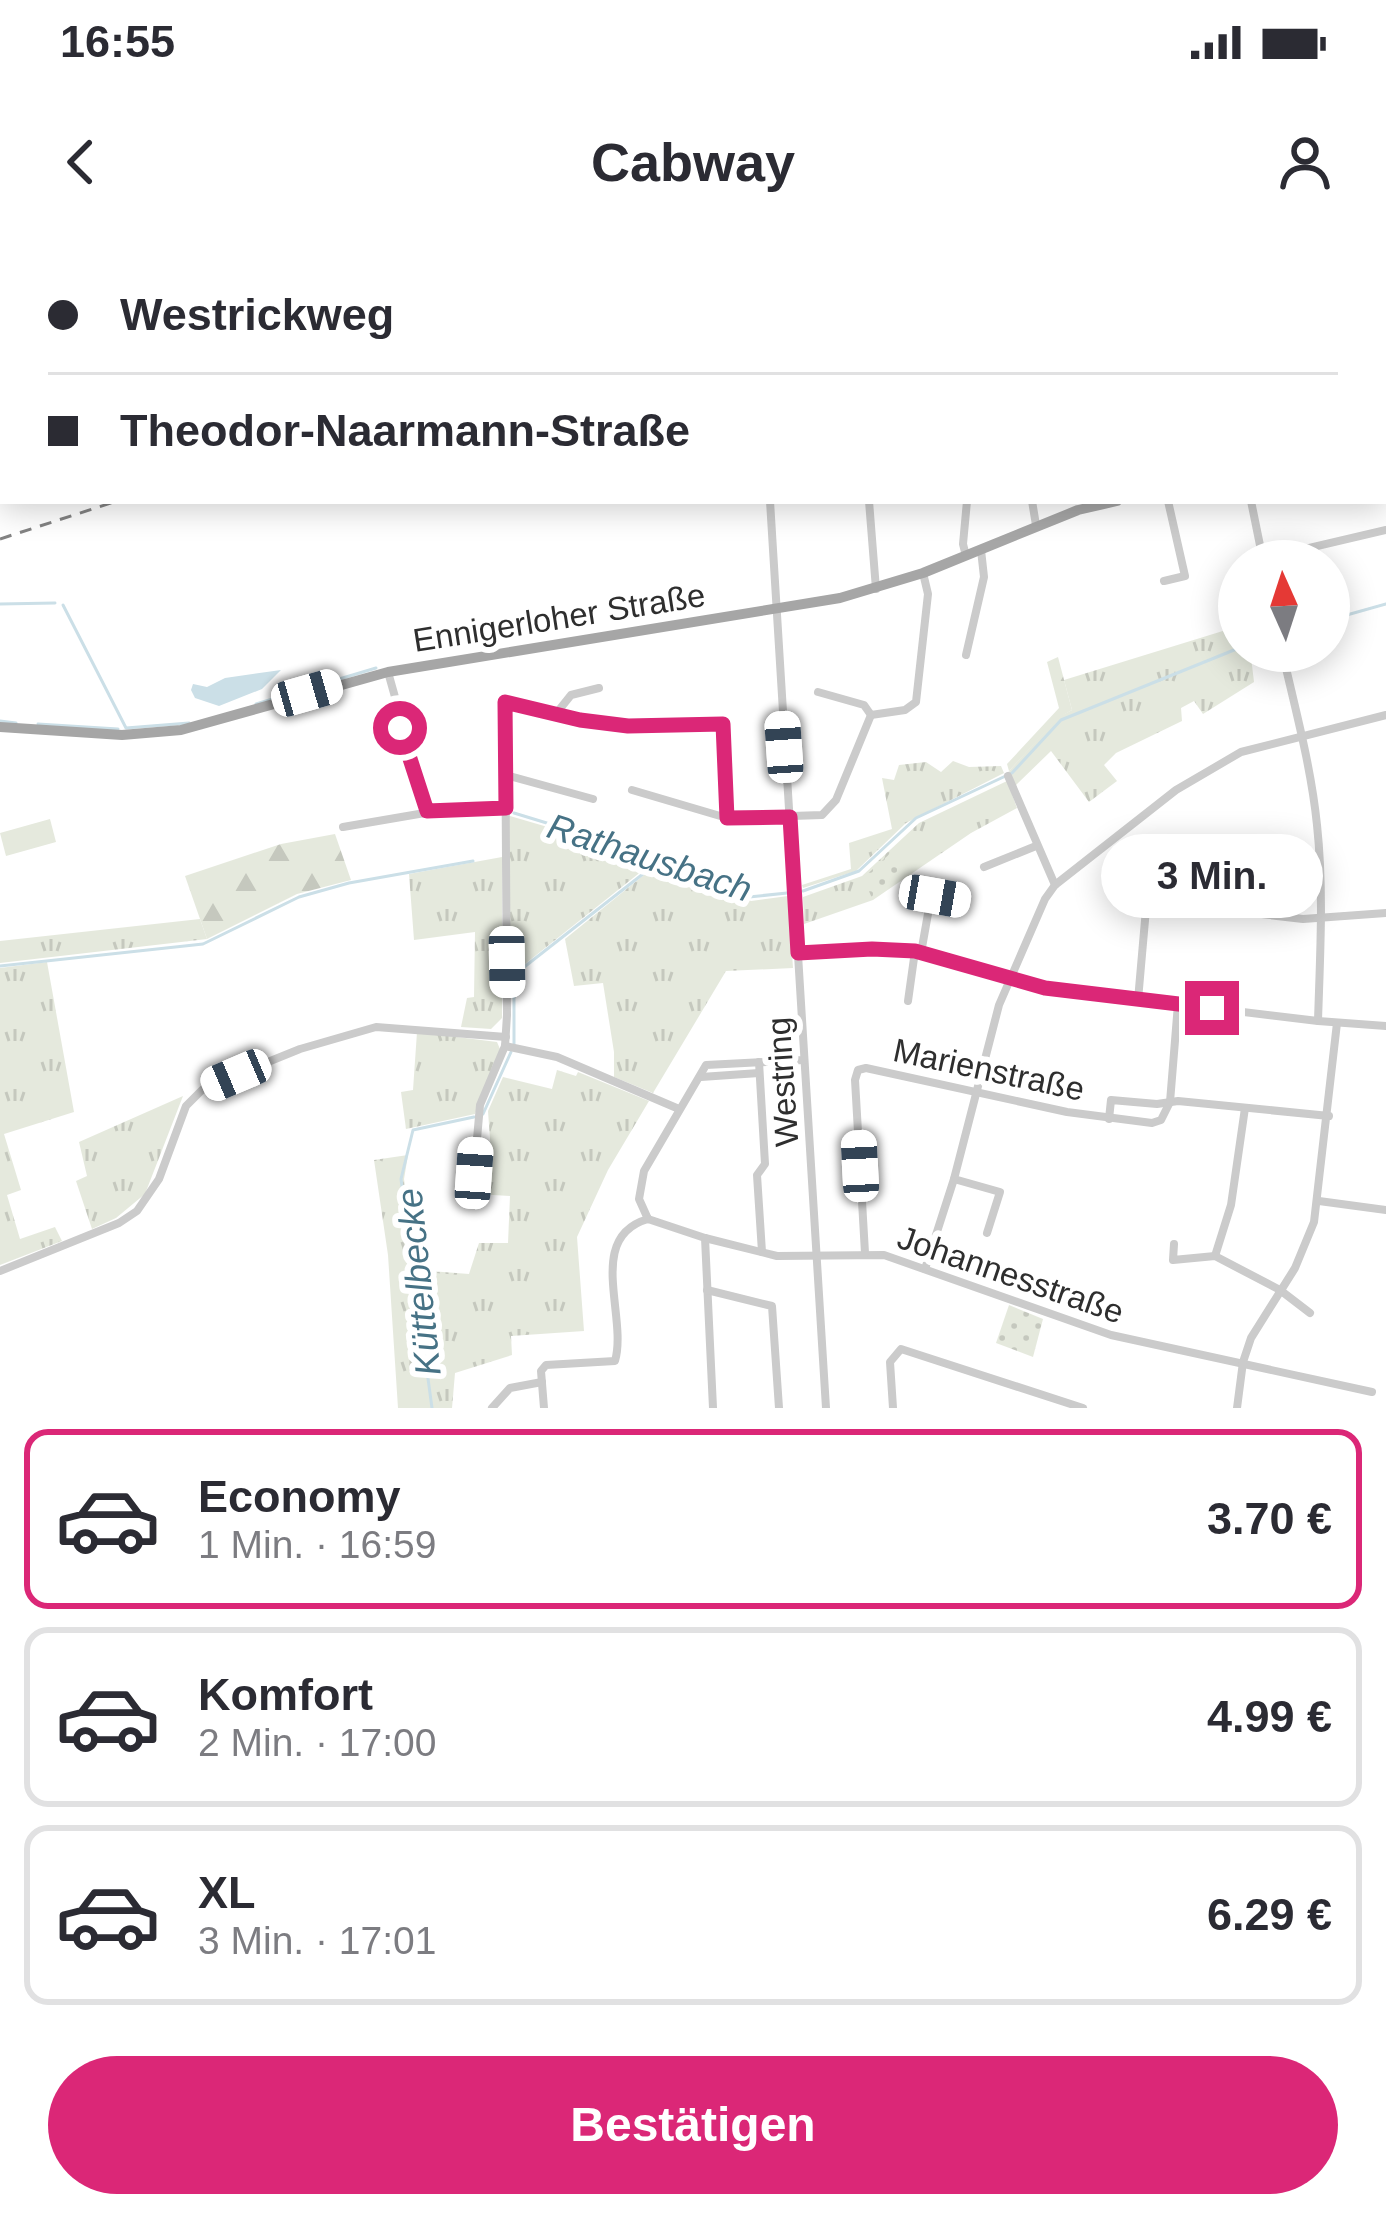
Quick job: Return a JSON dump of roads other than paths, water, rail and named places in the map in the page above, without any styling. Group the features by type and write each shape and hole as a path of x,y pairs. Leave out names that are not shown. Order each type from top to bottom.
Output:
{"main road":[{"name":"Ennigerloher Straße","path":"0,727 98,734 182,730 388,672 876,589 1036,525 1105,504"}],"street":[{"name":"Westring","path":"770,504 826,1408"},
{"path":"869,504 876,589"},
{"path":"966,556 968,504"},
{"path":"1032,504 1036,525"},
{"path":"1164,581 1185,576 1169,504"},
{"path":"1252,504 1259,540"},
{"path":"1345,540 1386,530"},
{"path":"967,656 984,577 981,550"},
{"path":"871,715 905,710 916,702 928,594 923,573"},
{"path":"388,672 427,811"},
{"path":"1287,672 1317,819 1318,1021"},
{"path":"555,715 571,695 599,688"},
{"path":"818,692 864,705 871,715"},
{"path":"474,1173 481,1105 506,1042 505,702 628,726 723,724 727,818"},
{"path":"632,790 727,818 829,811 871,715"},
{"path":"925,1269 1010,977 1055,885 1141,815 1241,752 1386,715"},
{"path":"506,775 593,799"},
{"path":"1008,776 1055,885"},
{"path":"343,827 427,811 506,808"},
{"path":"984,867 1036,846"},
{"path":"1227,910 1231,874"},
{"path":"908,1001 931,898 960,900"},
{"path":"1138,1000 1150,904 1321,919 1386,913"},
{"path":"798,953 918,952 1045,988 1386,1026"},
{"path":"1170,1102 1178,1004"},
{"path":"1237,1408 1243,1362 1256,1329 1307,1244 1319,1201 1336,1023"},
{"path":"0,1271 137,1211 159,1179 186,1106 204,1088 300,1048 359,1030 400,1027 506,1042 557,1057 679,1109"},
{"path":"544,1408 545,1365 615,1361 615,1245 627,1228 648,1220 639,1199 640,1184 706,1066 759,1068 804,1060"},
{"path":"759,1068 766,1164 757,1175 763,1252"},
{"name":"Marienstraße","path":"866,1252 858,1070 1152,1124 1162,1120 1170,1102"},
{"name":"Marienstraße","path":"1109,1118 1111,1100 1329,1115"},
{"path":"1215,1256 1231,1205 1245,1108"},
{"path":"954,1179 1000,1192 987,1233"},
{"path":"1319,1201 1386,1210"},
{"name":"Johannesstraße","path":"648,1220 763,1252 817,1257 866,1252 1111,1335 1372,1392"},
{"path":"705,1238 713,1408"},
{"path":"1174,1244 1173,1259 1215,1256 1280,1290 1310,1313"},
{"path":"706,1290 772,1306 779,1408"},
{"path":"892,1408 890,1362 901,1349 1083,1408"},
{"path":"492,1408 510,1388 542,1382"},
{"path":"1024,1408 1028,1393"}],"waterway":[{"path":"0,604 55,603"},
{"name":"Rathausbach","path":"1350,614 1386,604"},
{"path":"63,605 126,728 189,723"},
{"name":"Rathausbach","path":"803,891 859,871 916,818 1012,773 1061,720 1218,656"},
{"path":"256,704 376,668"},
{"path":"0,721 16,723"},
{"path":"38,724 118,729"},
{"name":"Rathausbach","path":"514,813 658,857 749,897 787,893"},
{"name":"Küttelbecke","path":"514,1044 514,975 662,859"},
{"name":"Rathausbach","path":"0,966 203,944 299,897 473,861"},
{"name":"Küttelbecke","path":"483,1114 511,1052"},
{"name":"Küttelbecke","path":"432,1408 401,1179 413,1130 474,1117"}],"railway":[{"path":"0,539 108,504"}]}
